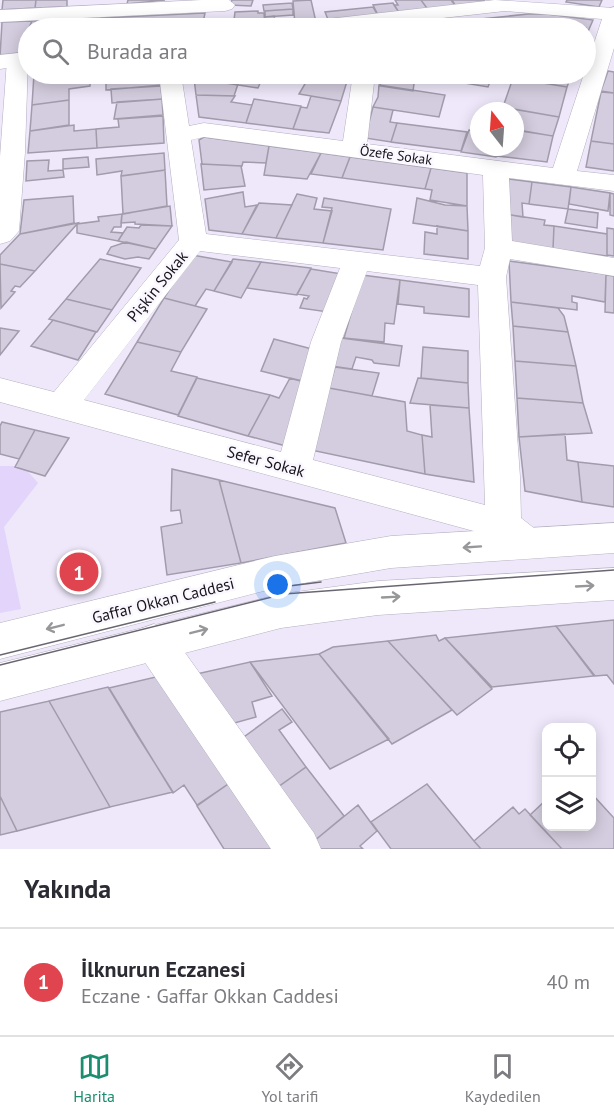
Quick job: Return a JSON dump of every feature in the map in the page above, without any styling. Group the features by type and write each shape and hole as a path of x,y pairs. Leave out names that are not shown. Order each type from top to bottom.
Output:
{"street":[{"path":"0,16 75,6 226,3 219,18"},
{"path":"417,18 505,5 614,14 599,63"},
{"path":"0,236 5,231 13,152 15,60"},
{"name":"Pişkin Sokak","path":"60,407 193,241 171,84"},
{"path":"354,149 363,84"},
{"path":"563,176 592,84"},
{"name":"Özefe Sokak","path":"179,135 204,130 496,170 614,183"},
{"path":"496,170 495,263 503,477 515,533"},
{"path":"193,241 356,262 614,267"},
{"path":"294,469 326,342 356,262"},
{"name":"Sefer Sokak","path":"0,390 294,469 515,533"},
{"name":"Gaffar Okkan Caddesi","path":"0,641 275,572 391,552 515,533 614,538"},
{"path":"0,682 281,611 378,598 614,584"},
{"path":"154,642 298,849"}],"shaded area":[{"path":"0,466 23,466 38,483 4,527 21,609 0,613"}],"building":[{"path":"3,0 36,0 35,8 2,10"},
{"path":"36,0 67,0 67,7 35,8"},
{"path":"128,0 165,0 127,4"},
{"path":"232,0 253,0 251,6 230,5"},
{"path":"311,0 315,18 294,18 293,1"},
{"path":"395,0 421,0 429,11 400,14 394,5 398,5"},
{"path":"421,0 452,0 457,8 429,11"},
{"path":"451,0 484,0 485,5 457,8"},
{"path":"567,0 602,0 599,7 566,2"},
{"path":"292,3 293,9 264,11 263,5"},
{"path":"393,3 400,14 379,17 373,5"},
{"path":"373,7 379,17 327,18 325,12"},
{"path":"293,9 293,15 265,17 265,11"},
{"path":"258,11 258,13 264,13 264,18 234,18 235,12"},
{"path":"205,13 204,18 101,18"},
{"path":"548,14 578,18 490,18"},
{"path":"18,21 18,55 0,57 2,22"},
{"path":"608,71 614,72 614,93 601,91"},
{"path":"33,84 90,84 90,86 69,89 69,100 32,105"},
{"path":"106,84 162,84 162,85 106,90"},
{"path":"195,84 238,84 234,96 196,95"},
{"path":"232,84 260,84 258,88"},
{"path":"305,84 346,84 341,101 299,94"},
{"path":"380,84 414,84 413,91 380,86"},
{"path":"470,84 489,84 488,87"},
{"path":"511,84 549,84 567,87 559,117 524,111 524,102 505,102"},
{"path":"549,84 568,84 567,87"},
{"path":"379,85 445,95 439,117 373,107 378,97"},
{"path":"161,86 162,99 112,103 111,89"},
{"path":"601,92 614,93 614,144 591,141"},
{"path":"196,95 235,96 231,102 252,105 246,123 199,117"},
{"path":"311,96 341,101 329,133 293,129 301,107 307,108"},
{"path":"162,99 163,115 114,119 117,102"},
{"path":"254,99 301,106 293,129 246,123"},
{"path":"69,100 69,125 30,131 32,105"},
{"path":"373,107 393,110 390,122 397,123 391,142 365,138"},
{"path":"524,111 559,117 553,136 524,131"},
{"path":"163,116 164,143 97,148 96,129 119,127 118,119"},
{"path":"397,123 467,132 461,151 391,142"},
{"path":"74,125 74,131 96,129 97,148 28,153 30,131"},
{"path":"469,130 470,130 470,153 461,152"},
{"path":"524,131 553,136 547,162 497,156 524,156"},
{"path":"204,137 269,146 266,163 243,162 242,166 202,164 199,140"},
{"path":"591,141 614,144 614,171 586,167"},
{"path":"269,146 321,153 307,179 264,175"},
{"path":"164,153 165,170 121,176 122,171 97,175 96,159"},
{"path":"321,153 350,157 342,178 311,174"},
{"path":"88,157 89,167 63,169 63,159"},
{"path":"350,157 431,168 425,189 342,178"},
{"path":"49,160 48,171 63,170 64,177 26,181 27,161"},
{"path":"201,164 241,166 245,186 204,190"},
{"path":"431,168 467,173 467,206 430,200 432,190 425,189"},
{"path":"165,170 167,206 123,214 121,176"},
{"path":"509,179 532,182 529,204 522,203 523,217 505,214"},
{"path":"532,182 571,187 568,209 529,204"},
{"path":"571,187 610,193 608,211 569,204"},
{"path":"243,192 245,207 257,205 242,234 209,230 205,199"},
{"path":"610,193 614,194 614,216 610,215"},
{"path":"297,194 317,198 314,209 332,211 323,243 276,238"},
{"path":"73,196 74,223 20,234 24,200"},
{"path":"324,198 391,209 383,250 323,243 332,208 322,207"},
{"path":"417,198 445,205 467,206 468,231 413,223"},
{"path":"259,203 292,205 276,238 242,234"},
{"path":"170,206 172,226 135,224 135,222 121,223 122,214"},
{"path":"568,209 598,213 597,228 565,223"},
{"path":"122,214 121,227 114,227 111,232 123,233 118,241 77,233 77,224 99,221 98,217"},
{"path":"505,214 545,220 544,225 554,226 553,249 508,243"},
{"path":"78,223 35,271 0,264 0,255 20,234"},
{"path":"141,225 172,226 156,249 118,241 127,227 139,228"},
{"path":"437,226 468,231 468,259 424,254 425,232 437,234"},
{"path":"554,226 607,234 607,256 553,249"},
{"path":"607,228 614,229 614,256 607,255"},
{"path":"126,242 156,249 149,259 138,257 125,259 107,254 111,247"},
{"path":"192,255 232,262 214,291 206,289 195,306 164,298"},
{"path":"100,259 141,268 112,310 66,299"},
{"path":"233,259 261,262 241,298 214,291"},
{"path":"509,261 606,274 605,302 572,296 572,302 577,303 577,310 511,302"},
{"path":"261,262 311,268 297,295 247,288"},
{"path":"0,264 35,271 20,287 15,286 11,291 15,292 1,308"},
{"path":"311,269 342,274 328,312 300,308 304,298 307,299 309,296 297,294"},
{"path":"362,275 400,280 394,324 385,323 384,342 344,338"},
{"path":"606,275 614,276 614,313 605,312"},
{"path":"400,280 469,289 469,317 424,313 424,307 398,304"},
{"path":"164,298 207,309 181,352 137,342"},
{"path":"66,299 112,310 97,332 49,319"},
{"path":"511,302 558,308 564,316 568,332 513,326"},
{"path":"53,320 96,332 78,360 31,346"},
{"path":"513,326 568,332 576,366 515,361"},
{"path":"0,328 19,331 0,355"},
{"path":"341,338 402,346 399,366 374,363 372,360 356,357 352,369 331,366"},
{"path":"274,339 312,349 301,381 261,371"},
{"path":"137,342 181,352 171,371 197,377 178,415 105,394"},
{"path":"423,347 468,351 468,383 421,378"},
{"path":"515,361 576,366 583,403 517,398"},
{"path":"335,367 379,373 372,396 329,388"},
{"path":"197,378 270,395 248,436 178,416"},
{"path":"290,378 307,382 286,446 248,436 270,395 279,398"},
{"path":"418,378 468,383 469,408 410,403"},
{"path":"329,388 405,402 407,431 422,435 425,474 311,450"},
{"path":"517,398 583,403 592,433 519,437"},
{"path":"430,405 469,408 474,482 425,474 422,435 432,437"},
{"path":"2,422 35,430 19,459 0,454"},
{"path":"35,430 69,438 45,476 15,467"},
{"path":"565,434 567,460 578,462 582,502 525,491 519,437"},
{"path":"578,462 614,466 614,507 582,502"},
{"path":"172,469 219,480 241,563 167,575 161,527 182,523 180,510 171,511"},
{"path":"219,480 335,508 346,543 241,563"},
{"path":"614,620 614,684 607,675 595,676 556,626"},
{"path":"556,626 594,676 492,687 445,638"},
{"path":"436,635 439,641 445,638 492,689 457,715 388,641"},
{"path":"388,641 452,710 392,744 319,654 333,647"},
{"path":"319,654 389,739 330,769 250,662"},
{"path":"250,662 272,696 252,702 256,717 224,726 192,675"},
{"path":"164,675 234,780 197,805 184,785 173,793 109,688"},
{"path":"108,687 173,792 110,807 49,701"},
{"path":"49,701 110,807 17,831 0,796 0,712"},
{"path":"282,709 292,722 279,730 306,767 271,792 237,742"},
{"path":"306,767 344,816 308,846 271,792"},
{"path":"234,780 281,849 224,849 197,806"},
{"path":"427,784 481,849 391,849 371,822"},
{"path":"0,796 17,831 0,835"},
{"path":"596,798 614,818 614,849 562,849 545,831 596,831"},
{"path":"542,804 542,828 530,815"},
{"path":"358,805 377,831 360,846 363,849 310,849 308,846"},
{"path":"513,807 519,814 525,809 542,827 542,831 545,831 562,849 481,849 474,841"}],"tram line":[{"path":"0,665 284,594 614,570"},
{"path":"273,588 321,582"},
{"path":"0,655 215,602"}],"place":[{"name":"İlknurun Eczanesi","path":"79,572"}]}
